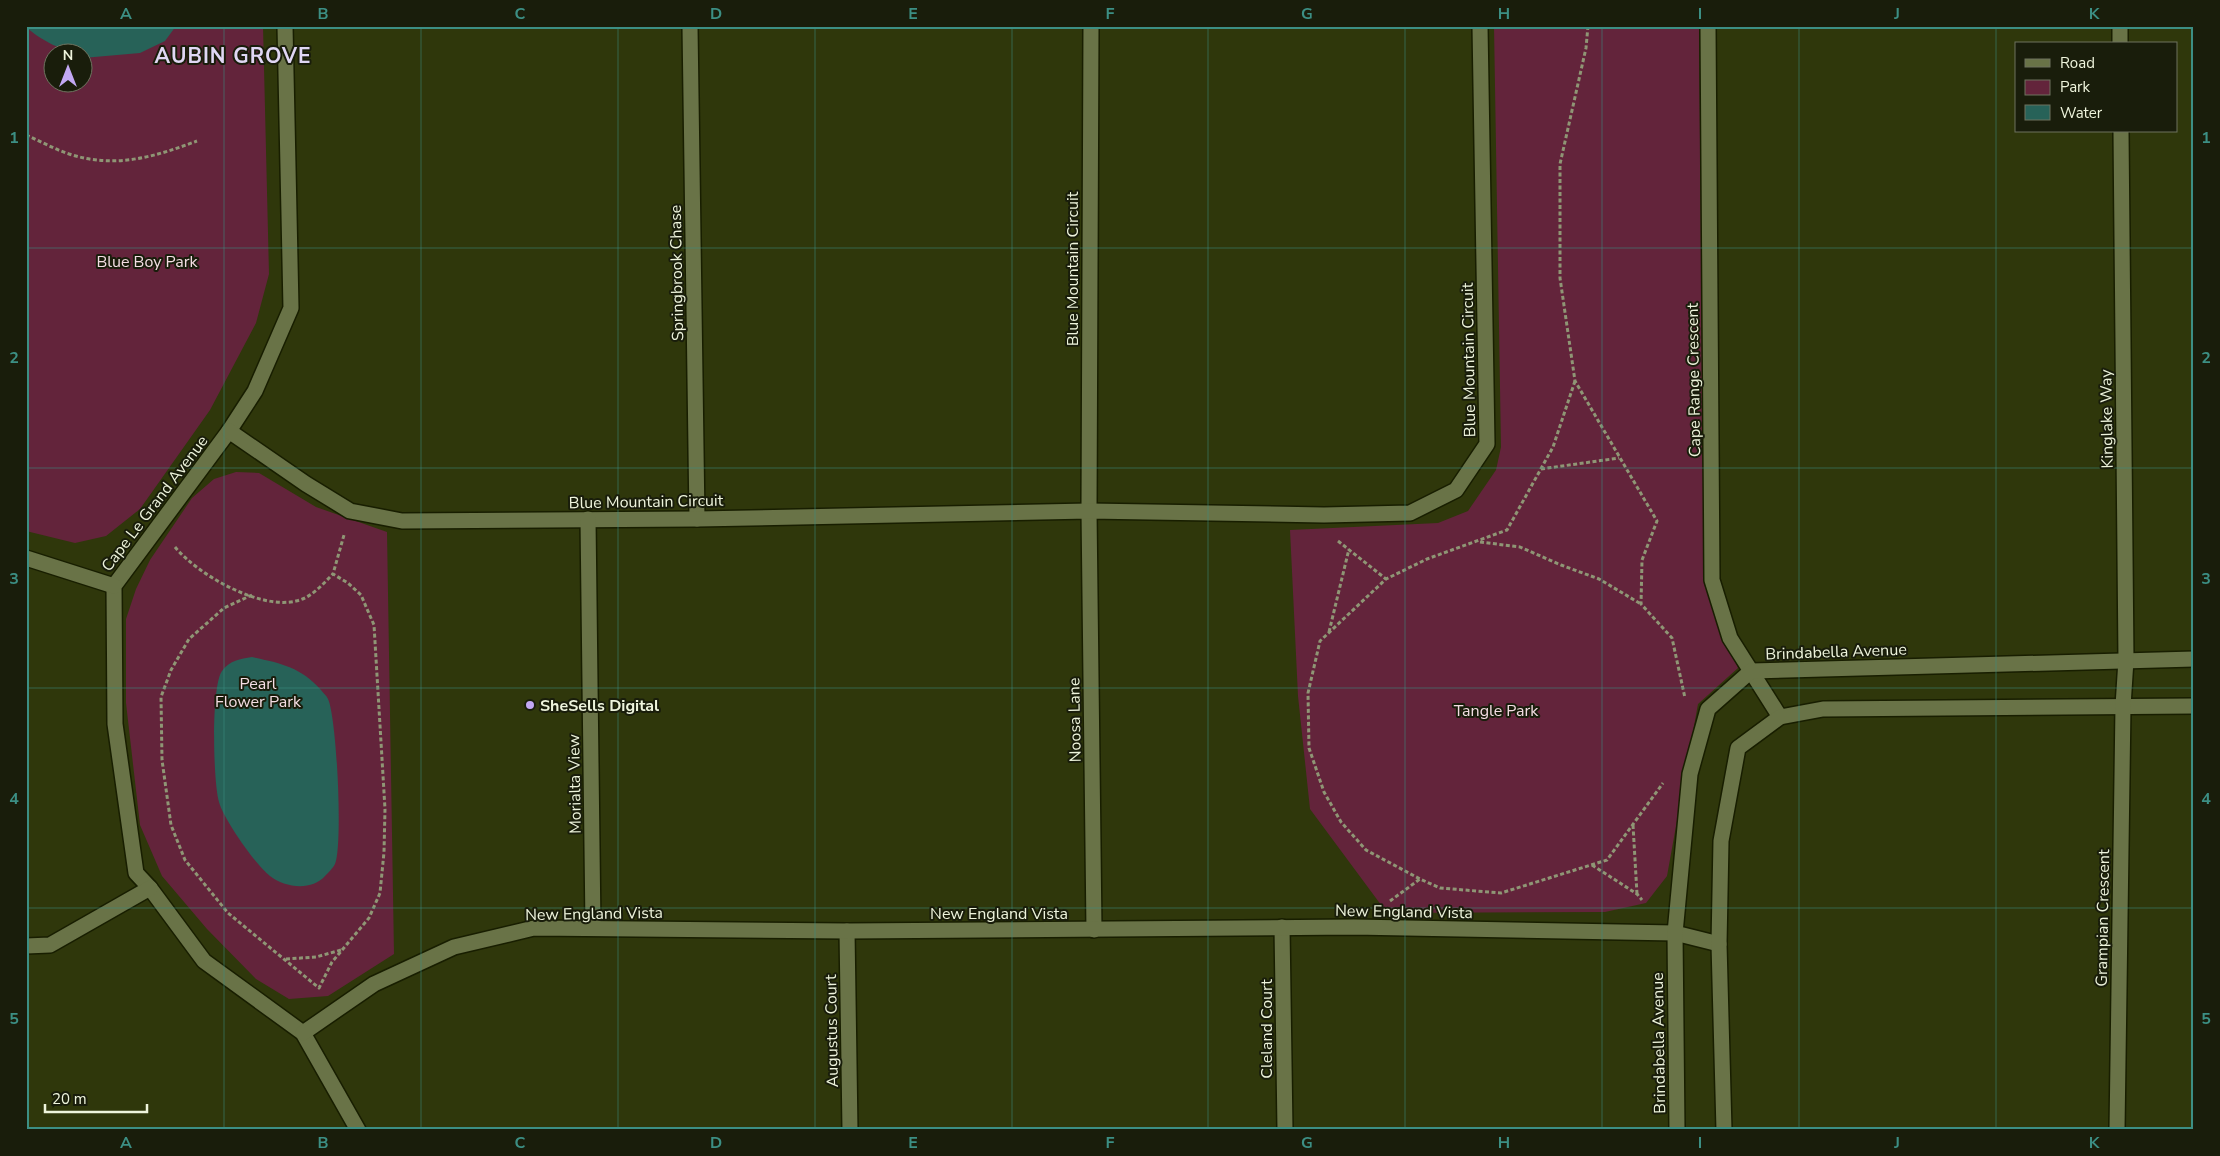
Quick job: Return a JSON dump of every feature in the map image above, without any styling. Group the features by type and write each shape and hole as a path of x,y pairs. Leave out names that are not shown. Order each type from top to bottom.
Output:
{"street":[{"name":"Cape Le Grand Avenue","path":"285,26 291,308 254,391 230,431 114,586 115,724 136,874 150,888 204,961 303,1033 358,1130"},
{"name":"Springbrook Chase","path":"690,26 697,519"},
{"name":"Blue Mountain Circuit","path":"1088,511 1090,26"},
{"name":"Blue Mountain Circuit","path":"230,431 306,484 350,511 402,521 697,519 1088,511 1324,515 1410,513 1456,490 1488,444 1480,26"},
{"name":"Cape Range Crescent","path":"1708,26 1712,580 1730,638 1780,716"},
{"path":"2120,26 2120,42"},
{"name":"Kinglake Way","path":"2121,132 2126,660 2123,706"},
{"name":"Noosa Lane","path":"1088,511 1094,930"},
{"name":"Morialta View","path":"588,519 593,928"},
{"path":"26,558 114,586"},
{"name":"Brindabella Avenue","path":"1677,1130 1675,933 1690,774 1708,709 1750,671 2194,659"},
{"name":"Grampian Crescent","path":"2117,1130 2123,706"},
{"path":"1724,1130 1719,944 1721,841 1738,748 1780,716 1823,709 2194,706"},
{"path":"26,946 50,945 150,888"},
{"name":"New England Vista","path":"303,1033 374,984 454,946 534,928 847,931 1282,927 1675,933 1719,944"},
{"name":"Cleland Court","path":"1282,927 1285,1130"},
{"name":"Augustus Court","path":"847,931 850,1130"},
{"name":"Cape Le Grand Avenue","path":"317,1059 347,1130"}],"path":[{"path":"1588,26 1586,48 1560,164 1560,278 1575,381 1657,521 1642,560 1641,604"},
{"path":"26,135 69,154 108,162 155,156 197,141"},
{"path":"1575,381 1553,447 1507,530 1478,542 1427,558 1386,580 1320,641 1308,693 1309,748 1324,792 1341,822 1366,850 1440,888 1502,893 1607,860 1668,777"},
{"path":"1540,470 1620,458"},
{"path":"172,543 183,557 212,580 275,604 298,601 317,591 333,574 346,530"},
{"path":"1334,538 1386,580"},
{"path":"1478,542 1520,547 1599,580 1641,604 1672,638 1686,702"},
{"path":"1329,633 1349,549"},
{"path":"252,595 224,608 189,639 171,670 161,697 162,760 171,825 185,860 228,912 319,988 341,950 353,939 369,918 380,893 384,852 385,809 374,625 361,595 348,583 333,574"},
{"path":"1633,824 1637,894"},
{"path":"1591,865 1637,894 1642,900"},
{"path":"1388,903 1420,878"},
{"path":"286,959 316,957 341,950"}],"green space":[{"name":"Blue Boy Park","path":"26,26 263,26 269,274 256,323 210,410 140,509 106,536 75,543 26,531"},
{"name":"Tangle Park","path":"1494,26 1699,26 1704,584 1738,668 1698,704 1667,876 1646,903 1605,912 1387,913 1310,809 1298,696 1290,530 1438,523 1468,511 1496,470 1501,447"},
{"name":"Pearl Flower Park","path":"236,472 259,473 316,507 387,532 394,954 328,996 289,999 256,979 207,929 162,876 140,825 126,703 126,619 136,589 150,560 192,498 214,479"}],"water":[{"path":"176,26 165,41 140,53 92,57 92,42 48,42 26,27"},
{"path":"252,657 290,667 306,676 327,697 331,711 338,782 339,833 337,853 335,864 326,875 320,881 306,886 283,883 270,876 256,862 241,841 219,802 215,775 214,735 218,680 228,664 239,659"}],"place":[{"name":"SheSells Digital","path":"530,705"}],"district":[{"name":"AUBIN GROVE","path":"233,56"}]}
